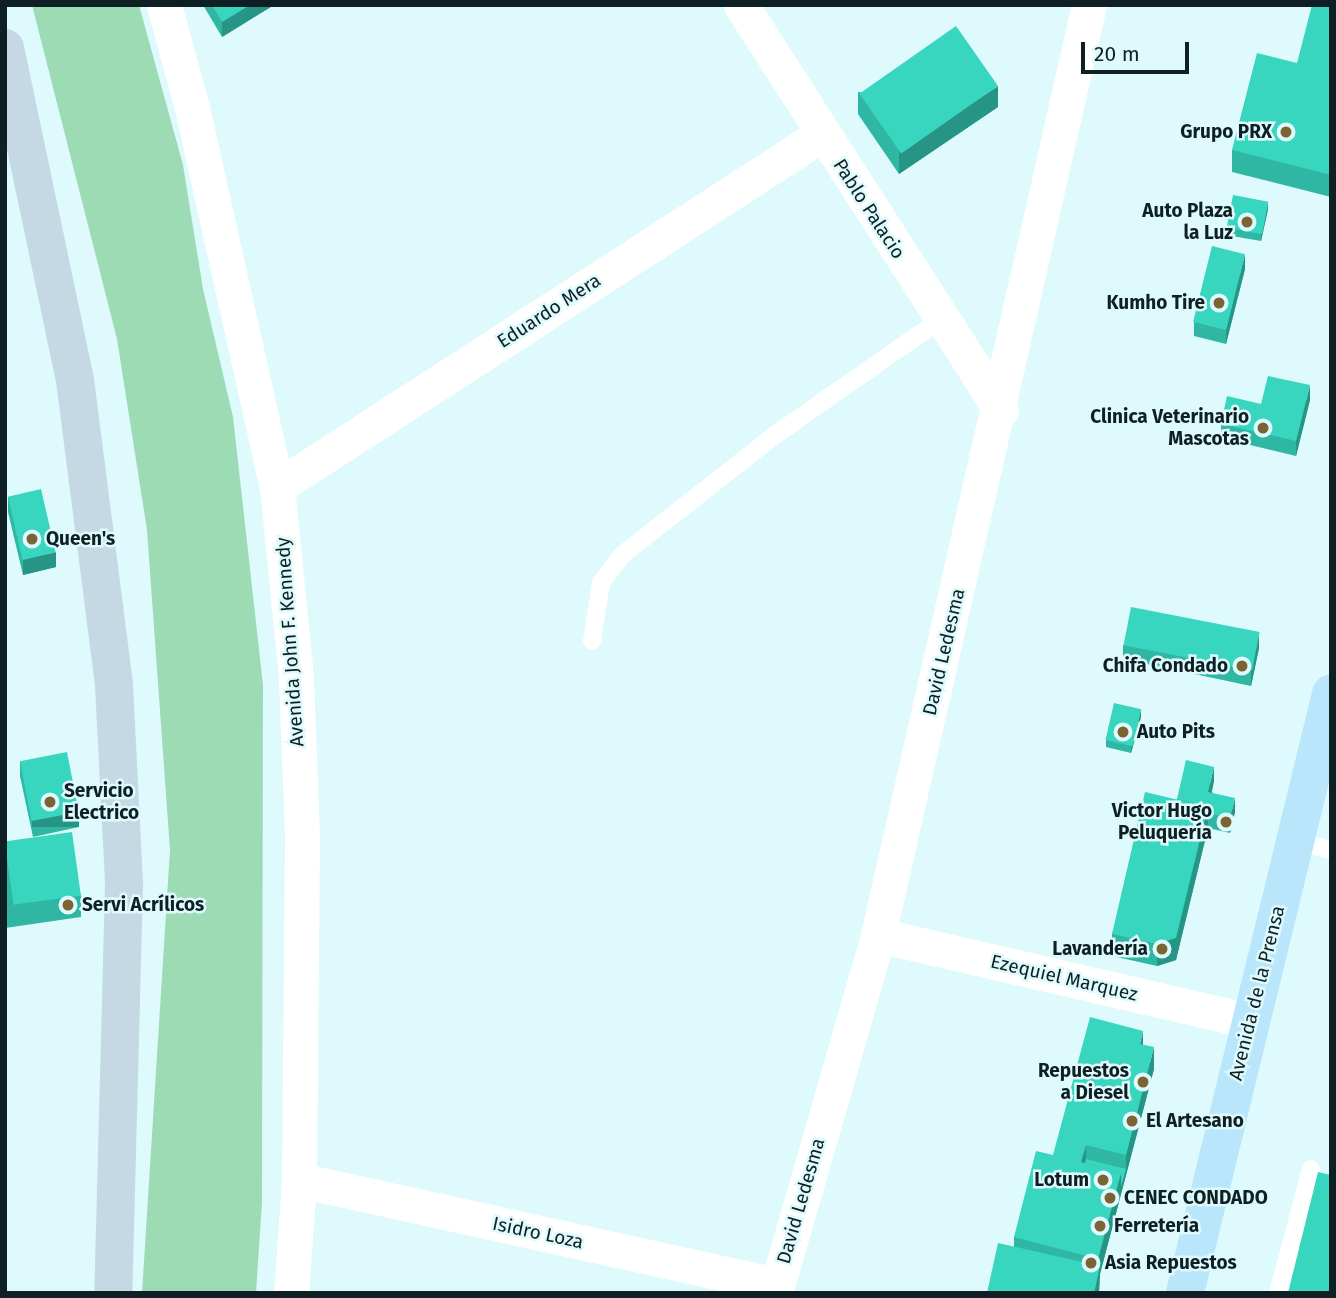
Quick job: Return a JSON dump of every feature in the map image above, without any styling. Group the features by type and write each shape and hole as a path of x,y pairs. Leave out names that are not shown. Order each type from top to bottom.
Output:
{"main road":[{"path":"5,48 75,380 114,685 124,885 113,1293"},
{"name":"Avenida de la Prensa","path":"1185,1293 1250,1021 1313,846 1331,694"}],"street":[{"name":"Avenida John F. Kennedy","path":"164,5 192,108 277,487 296,680 302,838 299,1180 291,1293"},
{"name":"Pablo Palacio","path":"741,5 821,135 1001,410"},
{"name":"David Ledesma","path":"776,1289 878,935 1001,410 1090,5"},
{"name":"Eduardo Mera","path":"277,487 821,135"},
{"name":"Ezequiel Marquez","path":"878,935 1250,1021"},
{"name":"Isidro Loza","path":"299,1180 776,1289"}],"lane":[{"path":"592,641 601,583 622,555 775,435 941,318"},
{"path":"1278,1293 1311,1170"}],"green space":[{"path":"32,5 139,5 183,165 203,289 233,417 263,685 262,1202 256,1293 142,1293 170,850 147,530 117,339"}],"building":[{"path":"212,5 250,5 222,22"},
{"name":"Grupo PRX","path":"1312,5 1331,5 1331,175 1232,150 1257,53 1297,63"},
{"path":"956,26 998,86 901,153 859,94"},
{"name":"Auto Plaza la Luz","path":"1233,195 1268,202 1262,234 1227,227"},
{"name":"Kumho Tire","path":"1212,246 1245,254 1226,330 1193,322"},
{"name":"Clinica Veterinario Mascotas","path":"1268,376 1310,385 1296,441 1221,424 1227,396 1261,404"},
{"name":"Queen's","path":"41,489 56,552 22,560 8,497"},
{"path":"1131,607 1260,632 1252,670 1124,645"},
{"name":"Auto Pits","path":"1114,703 1141,709 1133,746 1105,740"},
{"name":"Servicio Electrico","path":"67,752 79,812 32,821 20,761"},
{"path":"1186,760 1214,767 1208,792 1235,798 1230,818 1208,813 1208,807 1177,799"},
{"path":"1145,792 1208,807 1176,938 1157,944 1112,934"},
{"path":"72,832 81,895 14,905 5,841"},
{"path":"1090,1017 1143,1031 1140,1044 1154,1047 1126,1155 1086,1145 1081,1162 1121,1173 1098,1259 1014,1237 1036,1151 1053,1155"},
{"path":"1086,1159 1126,1169 1121,1187 1121,1173 1085,1163"},
{"path":"1318,1172 1331,1175 1331,1293 1288,1293"},
{"path":"998,1243 1100,1266 1094,1293 987,1293"}],"place":[{"name":"Grupo PRX","path":"1286,132"},
{"name":"Auto Plaza la Luz","path":"1247,222"},
{"name":"Kumho Tire","path":"1219,303"},
{"name":"Clinica Veterinario Mascotas","path":"1263,428"},
{"name":"Queen's","path":"32,539"},
{"name":"Chifa Condado","path":"1242,666"},
{"name":"Auto Pits","path":"1123,732"},
{"name":"Servicio Electrico","path":"50,802"},
{"name":"Victor Hugo Peluquería","path":"1226,822"},
{"name":"Servi Acrílicos","path":"68,905"},
{"name":"Lavandería","path":"1162,949"},
{"name":"Repuestos a Diesel","path":"1143,1082"},
{"name":"El Artesano","path":"1132,1121"},
{"name":"Lotum","path":"1103,1180"},
{"name":"CENEC CONDADO","path":"1110,1198"},
{"name":"Ferretería","path":"1100,1226"},
{"name":"Asia Repuestos","path":"1091,1263"}]}
